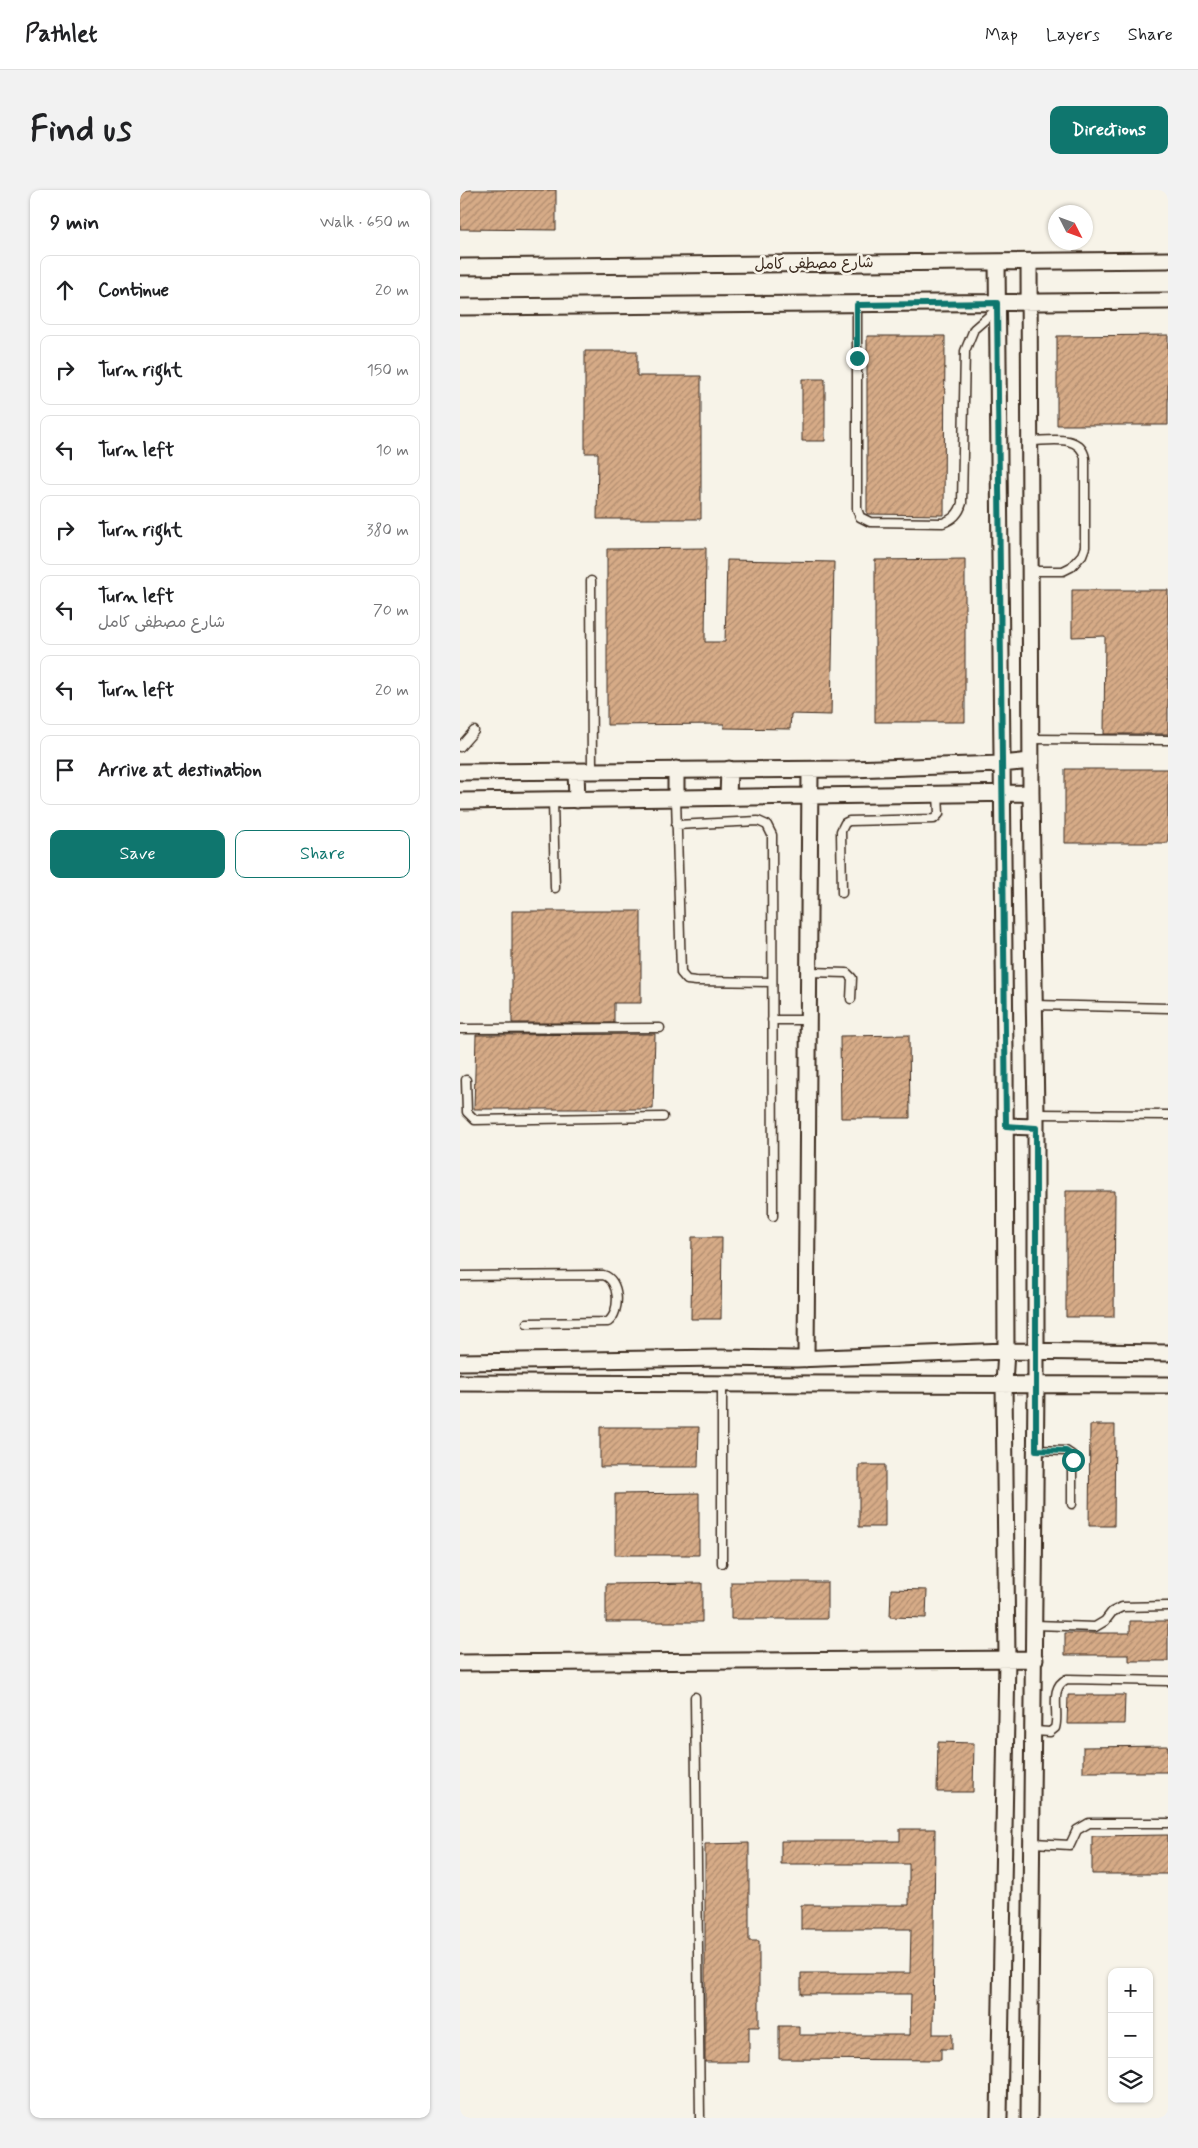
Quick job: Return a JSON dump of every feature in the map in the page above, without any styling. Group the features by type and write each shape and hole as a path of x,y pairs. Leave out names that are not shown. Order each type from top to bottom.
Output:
{"street":[{"name":"شارع مصطفى كامل","path":"460,267 1168,260"},
{"path":"997,262 1001,793 1006,1126 1006,1351 1004,1384 1007,1658 999,2118"},
{"path":"1029,262 1030,739 1036,1121 1035,1660 1029,2118"},
{"path":"460,307 997,306 1030,303 1168,301"},
{"path":"460,772 676,769 810,770 1001,764 1031,760"},
{"path":"676,769 676,798"},
{"path":"728,769 728,797"},
{"path":"806,1359 810,770"},
{"path":"576,771 577,800"},
{"path":"460,801 1031,793"},
{"path":"1006,1126 1036,1121"},
{"path":"460,1362 721,1358 806,1359 1006,1351 1168,1353"},
{"path":"721,1358 722,1384"},
{"path":"460,1383 1168,1386"},
{"path":"460,1663 1007,1658 1035,1660"}],"lane":[{"path":"857,305 857,509 862,520 870,522 943,523 950,520 960,510 962,503 965,351 974,329 997,306"},
{"path":"1030,441 1068,440 1082,448 1085,458 1085,547 1082,555 1071,567 1063,571 1030,571"},
{"path":"591,581 592,771"},
{"path":"460,747 474,731"},
{"path":"1030,739 1168,740"},
{"path":"842,893 841,831 845,823 854,820 934,819 939,814 938,794"},
{"path":"676,798 681,974 687,980 696,981 772,982"},
{"path":"553,800 555,888"},
{"path":"676,826 758,821 770,830 772,834 773,1216"},
{"path":"809,972 847,973 852,978 851,999"},
{"path":"1034,1005 1168,1008"},
{"path":"772,1020 808,1020"},
{"path":"460,1029 660,1028"},
{"path":"466,1080 463,1112 475,1120 663,1117"},
{"path":"1036,1121 1168,1115"},
{"path":"460,1276 603,1275 613,1280 615,1285 615,1312 608,1322 527,1323"},
{"path":"722,1384 722,1563"},
{"path":"1036,1450 1066,1451 1072,1455 1072,1504"},
{"path":"1035,1625 1094,1627 1122,1607 1168,1606"},
{"path":"1034,1731 1050,1732 1055,1728 1056,1690 1059,1684 1067,1679 1168,1681"},
{"path":"695,1697 700,2118"},
{"path":"1033,1843 1070,1845 1077,1830 1089,1823 1168,1823"}],"building":[{"path":"460,190 556,190 556,230 460,229"},
{"path":"1168,335 1168,425 1057,425 1057,336"},
{"path":"867,336 945,336 944,515 867,514"},
{"path":"585,351 637,351 637,376 701,376 701,519 597,519 598,453 585,453"},
{"path":"802,379 825,379 825,441 802,441"},
{"path":"706,548 705,642 725,642 727,560 834,562 831,715 791,714 790,729 724,728 724,724 607,725 607,549"},
{"path":"965,559 965,722 875,722 875,560"},
{"path":"1072,590 1168,590 1168,734 1104,734 1105,636 1072,637"},
{"path":"1065,769 1168,769 1168,843 1065,843"},
{"path":"512,911 641,911 641,1003 614,1003 614,1023 512,1023"},
{"path":"655,1034 653,1109 474,1109 476,1035"},
{"path":"909,1035 910,1118 841,1118 840,1036"},
{"path":"1066,1191 1115,1191 1114,1317 1066,1317"},
{"path":"692,1237 722,1237 721,1319 691,1319"},
{"path":"1090,1425 1115,1425 1114,1526 1089,1526"},
{"path":"600,1427 699,1427 698,1467 600,1467"},
{"path":"859,1465 885,1465 885,1527 859,1527"},
{"path":"699,1493 699,1555 615,1555 615,1494"},
{"path":"731,1582 827,1582 827,1619 731,1619"},
{"path":"702,1583 702,1622 606,1622 606,1584"},
{"path":"891,1589 927,1590 926,1618 890,1617"},
{"path":"1130,1621 1168,1621 1168,1661 1129,1661 1129,1655 1065,1655 1065,1633 1130,1633"},
{"path":"1068,1695 1125,1695 1124,1724 1067,1724"},
{"path":"938,1742 974,1743 973,1792 937,1792"},
{"path":"1168,1746 1168,1772 1083,1772 1083,1747"},
{"path":"900,1829 935,1829 933,2034 952,2034 952,2049 941,2049 941,2060 779,2059 779,2026 799,2026 799,2035 910,2035 911,1994 801,1994 801,1973 910,1973 911,1929 801,1929 801,1905 909,1905 909,1864 781,1864 781,1841 900,1841"},
{"path":"1168,1835 1168,1874 1092,1874 1092,1836"},
{"path":"749,1843 749,1941 759,1941 759,2027 749,2027 749,2062 705,2062 705,1844"}],"route":[{"path":"857,358 857,305 997,303 1000,758 1004,907 1006,1126 1036,1128 1036,1450 1066,1451 1072,1455 1073,1460"}]}
